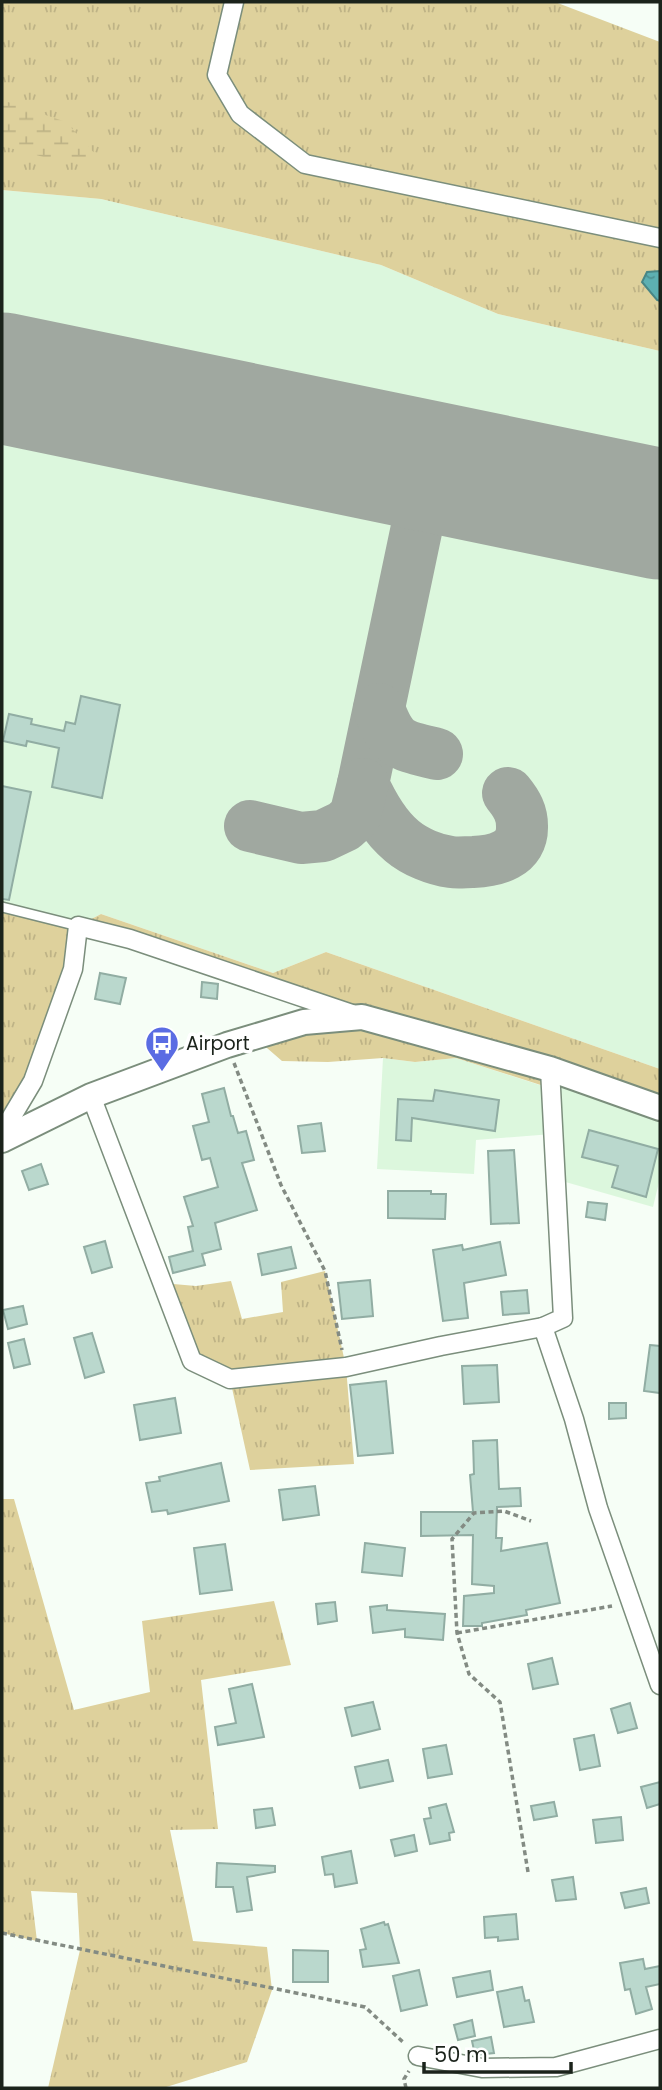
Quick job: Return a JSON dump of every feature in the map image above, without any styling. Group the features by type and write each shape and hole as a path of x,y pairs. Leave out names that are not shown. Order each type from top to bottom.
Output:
{"main road":[{"path":"2,1140 91,1096 227,1045 304,1022 362,1017 550,1069 660,1108"}],"street":[{"path":"234,2 217,75 240,114 305,164 660,237"},
{"path":"2,1133 33,1081 73,969 78,926 130,939 362,1017"},
{"path":"91,1096 192,1361 230,1379 346,1367 543,1327 563,1318 550,1069"},
{"path":"543,1327 598,1508 660,1685"},
{"path":"418,2056 482,2068 556,2067 660,2039"}],"lane":[{"path":"2,907 78,926"}],"path":[{"path":"227,1045 281,1185 325,1271 346,1367"},
{"path":"527,1872 500,1702 470,1674 457,1633 452,1539 474,1513 504,1511 531,1521"},
{"path":"457,1633 632,1602"},
{"path":"2,1933 365,2007 418,2056"}],"shaded area":[{"path":"2,190 101,199 381,265 498,314 660,351 660,1069 326,952 273,973 101,914 78,926 2,907"},
{"path":"383,1058 415,1062 456,1058 549,1088 550,1069 660,1108 660,1178 653,1207 555,1179 552,1134 476,1140 474,1174 377,1169"}],"green space":[{"path":"2,2 555,2 660,42 660,351 498,314 381,265 101,199 2,190"},
{"path":"2,100 66,122 97,156 55,160 2,146"},
{"path":"2,907 78,926 101,914 273,973 326,952 660,1069 660,1108 551,1069 550,1088 456,1058 415,1062 383,1058 328,1062 282,1061 253,1036 359,1017 79,926 73,969 2,1133"},
{"path":"325,1271 346,1367 354,1464 250,1470 230,1379 192,1361 162,1283 196,1286 231,1281 242,1319 283,1312 281,1282"},
{"path":"2,1499 14,1499 74,1710 150,1692 142,1621 274,1601 291,1665 201,1680 218,1829 170,1830 193,1941 267,1947 272,1990 247,2062 163,2088 48,2088 80,1950 77,1893 31,1891 37,1941 2,1933"}],"water":[{"path":"660,271 660,301 642,282 647,272"}],"building":[{"path":"81,696 120,705 102,798 52,787 59,748 27,741 26,746 3,741 9,714 32,719 31,724 64,731 66,722 75,724"},
{"path":"2,786 31,792 9,900 2,899"},
{"path":"100,973 126,978 120,1004 95,999"},
{"path":"202,982 218,984 217,999 201,997"},
{"path":"224,1088 238,1133 246,1131 254,1160 242,1163 257,1210 215,1223 221,1249 202,1254 205,1265 173,1273 169,1257 193,1251 188,1227 193,1226 184,1197 218,1187 210,1158 202,1160 193,1126 209,1122 202,1094"},
{"path":"435,1090 499,1100 495,1131 412,1118 411,1141 396,1140 398,1099 433,1101"},
{"path":"321,1123 325,1151 302,1153 298,1126"},
{"path":"589,1130 658,1149 646,1197 612,1187 618,1166 582,1157"},
{"path":"514,1150 519,1223 491,1224 488,1151"},
{"path":"41,1164 48,1184 29,1190 22,1171"},
{"path":"388,1191 431,1191 431,1194 446,1194 445,1219 388,1218"},
{"path":"588,1202 607,1204 605,1220 586,1217"},
{"path":"105,1241 112,1267 92,1273 84,1247"},
{"path":"500,1242 506,1275 464,1283 468,1318 443,1321 433,1250 462,1245 463,1250"},
{"path":"291,1247 296,1268 262,1275 258,1254"},
{"path":"370,1280 373,1316 342,1319 338,1283"},
{"path":"527,1290 529,1313 503,1315 501,1292"},
{"path":"23,1306 27,1324 8,1329 3,1310"},
{"path":"92,1333 104,1372 85,1378 74,1338"},
{"path":"24,1339 30,1364 14,1368 8,1343"},
{"path":"650,1345 660,1346 660,1393 644,1391"},
{"path":"497,1365 499,1402 464,1404 462,1366"},
{"path":"386,1381 393,1453 358,1456 350,1385"},
{"path":"175,1398 181,1433 140,1440 134,1405"},
{"path":"609,1403 626,1403 626,1418 609,1419"},
{"path":"497,1440 499,1489 520,1488 521,1506 497,1507 496,1538 502,1538 501,1551 547,1543 560,1603 526,1610 527,1615 482,1623 482,1626 463,1626 464,1596 494,1593 494,1586 472,1584 473,1535 421,1536 421,1512 473,1512 470,1475 474,1474 473,1441"},
{"path":"221,1463 229,1501 168,1514 167,1510 152,1512 146,1483 160,1481 159,1477"},
{"path":"315,1486 319,1515 283,1520 279,1490"},
{"path":"365,1543 405,1548 402,1576 362,1572"},
{"path":"225,1544 232,1590 200,1594 194,1548"},
{"path":"335,1602 337,1621 318,1624 316,1604"},
{"path":"387,1605 387,1610 445,1614 443,1640 405,1637 405,1629 373,1633 370,1607"},
{"path":"552,1658 558,1684 533,1689 528,1664"},
{"path":"252,1684 264,1737 218,1745 215,1727 236,1723 229,1689"},
{"path":"373,1702 380,1729 352,1736 345,1708"},
{"path":"630,1703 637,1728 618,1733 611,1709"},
{"path":"594,1735 600,1766 580,1770 574,1739"},
{"path":"446,1745 452,1774 428,1778 423,1749"},
{"path":"388,1760 393,1781 360,1788 355,1767"},
{"path":"660,1782 660,1804 647,1808 641,1787"},
{"path":"554,1802 557,1816 534,1820 531,1806"},
{"path":"446,1804 454,1832 449,1833 450,1840 430,1844 424,1819 431,1818 429,1808"},
{"path":"272,1808 275,1825 256,1828 254,1810"},
{"path":"621,1817 623,1840 596,1843 593,1820"},
{"path":"414,1835 417,1851 395,1856 391,1840"},
{"path":"351,1851 357,1883 335,1887 333,1874 325,1875 322,1857"},
{"path":"217,1863 275,1866 275,1872 247,1877 252,1910 237,1912 233,1887 216,1887"},
{"path":"573,1877 576,1899 556,1901 552,1880"},
{"path":"646,1888 649,1903 625,1908 621,1893"},
{"path":"516,1914 518,1939 498,1941 498,1937 485,1938 484,1917"},
{"path":"384,1922 385,1925 388,1924 399,1963 363,1967 360,1950 366,1949 361,1929"},
{"path":"293,1950 328,1951 328,1982 293,1982"},
{"path":"643,1959 645,1969 660,1966 660,1984 646,1987 652,2009 636,2014 630,1989 625,1990 620,1963"},
{"path":"419,1970 427,2005 401,2011 393,1976"},
{"path":"490,1971 493,1990 457,1997 453,1978"},
{"path":"522,1987 525,2001 529,2000 534,2022 504,2027 497,1992"},
{"path":"472,2020 475,2036 458,2040 454,2025"},
{"path":"491,2037 494,2053 475,2055 472,2041"}],"taxiway":[{"path":"358,452 392,462 407,471 418,489 422,503 363,784 380,815 402,841 425,855 454,862 498,858 518,844 521,817 508,793"},
{"path":"422,503 444,482 474,476"},
{"path":"379,709 389,730 399,742 437,754"},
{"path":"250,826 301,838 323,836 344,826 355,816 363,784"}],"runway":[{"path":"2,378 660,514"}],"place":[{"name":"Airport","path":"162,1073"}]}
